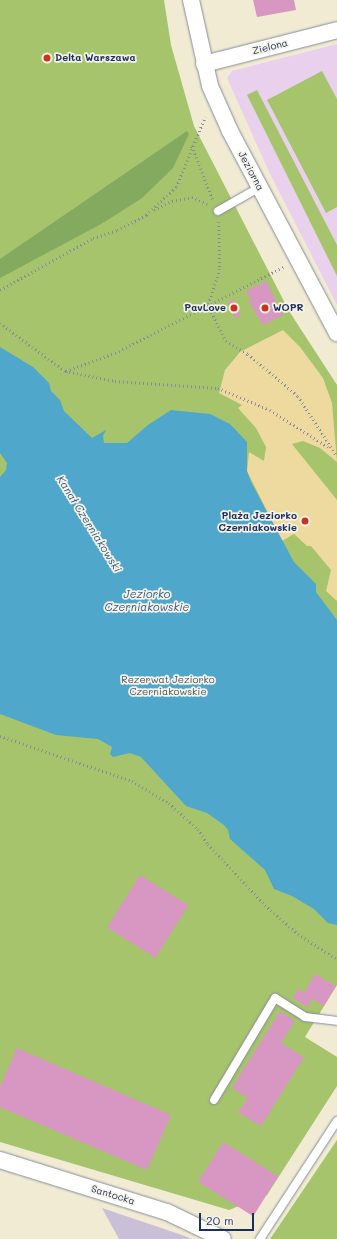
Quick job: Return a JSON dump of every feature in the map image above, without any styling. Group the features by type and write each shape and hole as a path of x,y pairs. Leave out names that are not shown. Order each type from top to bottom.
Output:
{"street":[{"name":"Jeziorna","path":"191,0 204,64 219,106 337,333"},
{"name":"Zielona","path":"204,64 337,30"},
{"name":"Santocka","path":"0,1160 167,1212 223,1239"}],"lane":[{"path":"218,214 260,187"},
{"path":"214,1100 275,998 305,1017 337,1021"},
{"path":"260,1239 337,1121"}],"path":[{"path":"150,212 176,187 187,164 192,146 204,118 219,106"},
{"path":"192,146 197,164 218,214 220,269 208,306 226,341 248,354 298,396 330,449"},
{"path":"0,290 93,238 117,230 172,201 192,197 207,204 218,214"},
{"path":"65,371 115,353 298,259"},
{"path":"0,323 65,371 115,382 218,388 270,410 330,449 337,456"},
{"path":"0,736 132,781 169,803 198,829 208,844 265,905 298,934 337,960"}],"shaded area":[{"path":"337,44 337,305 269,172 227,78 232,71"},
{"path":"102,1208 185,1236 191,1239 119,1239"}],"green space":[{"name":"Rezerwat Jeziorko Czerniakowskie","path":"0,0 164,0 171,45 194,126 289,311 337,385 337,985 305,1037 337,1057 337,1086 267,1195 229,1210 0,1142"},
{"path":"322,71 337,99 337,207 326,213 267,100"},
{"path":"257,90 337,245 337,276 247,95"},
{"path":"187,131 189,134 173,168 142,198 103,223 0,278 0,259"},
{"path":"337,1140 337,1239 270,1239"}],"sand":[{"path":"283,330 300,347 323,378 332,403 337,462 320,448 303,441 292,444 337,500 337,601 326,591 331,570 311,546 307,546 294,534 282,541 247,471 249,452 264,461 266,447 256,428 238,408 242,405 219,393 225,370 240,352"}],"water":[{"name":"Jeziorko Czerniakowskie","path":"0,347 33,367 49,383 51,391 60,400 64,411 92,438 106,430 103,436 104,443 127,443 148,425 171,410 210,414 230,424 247,442 247,471 251,482 294,562 316,584 316,592 337,620 337,925 328,923 314,909 292,896 274,889 265,870 230,839 228,830 224,825 207,813 186,806 141,757 130,753 113,757 110,754 112,747 98,739 56,735 0,714 0,477 6,470 7,463 0,453"}],"building":[{"path":"253,0 294,0 296,10 257,17"},
{"name":"WOPR","path":"266,281 283,315 263,325 248,300 251,299 246,291"},
{"name":"PavLove","path":"233,299 241,315 235,318 228,302"},
{"path":"140,875 188,905 155,958 107,928"},
{"path":"315,974 336,986 324,1006 312,999 308,1007 293,998 298,989 304,993"},
{"path":"280,1011 295,1021 281,1043 304,1057 261,1126 238,1112 248,1098 232,1088"},
{"path":"17,1048 171,1115 147,1170 0,1107 0,1087"},
{"path":"223,1142 278,1176 253,1216 198,1182"}],"place":[{"name":"Delta Warszawa","path":"47,58"},
{"name":"PavLove","path":"234,308"},
{"name":"WOPR","path":"265,308"},
{"name":"Plaża Jeziorko Czerniakowskie","path":"305,521"}],"water label":[{"name":"Kanał Czerniakowski","path":"89,524"}]}
